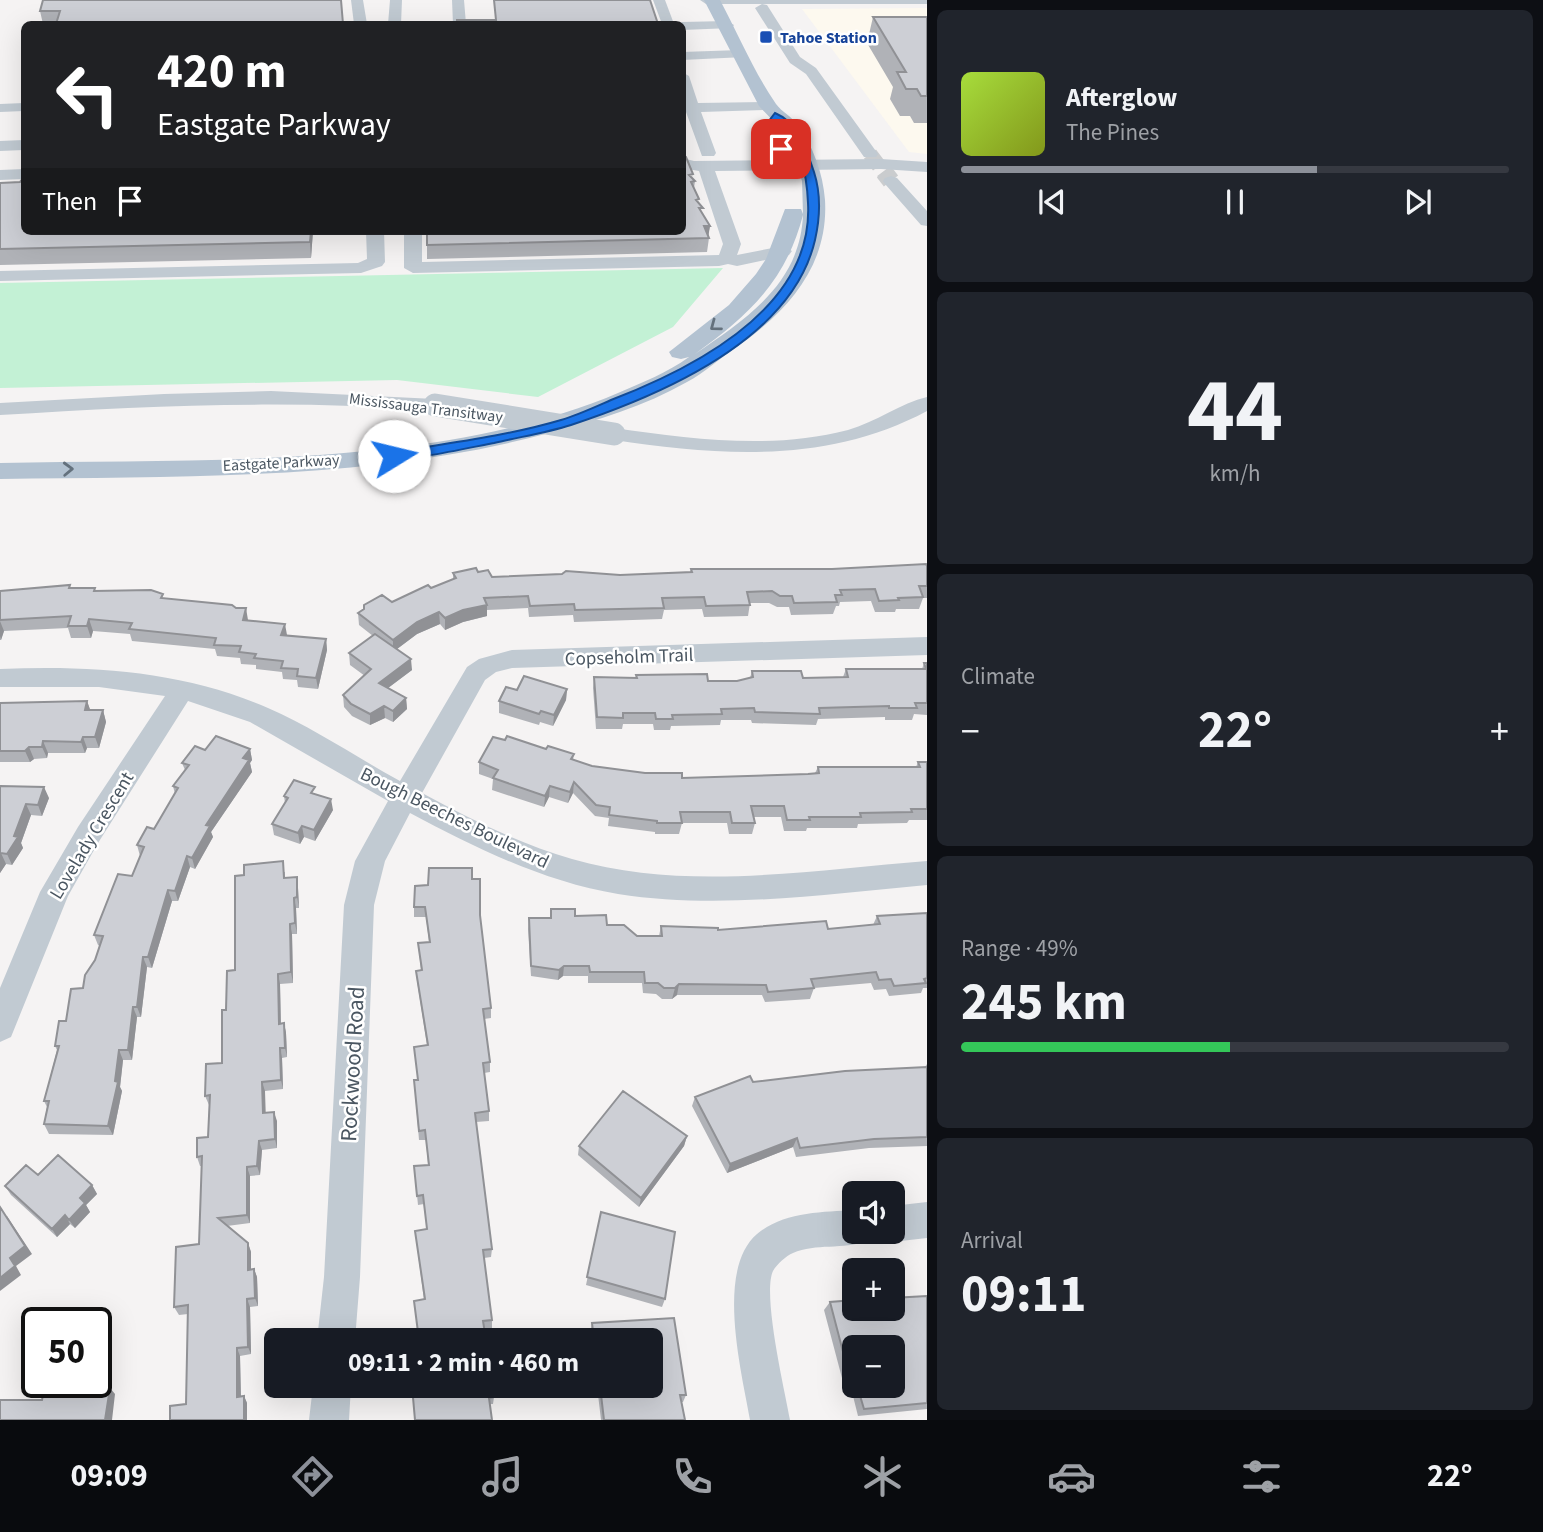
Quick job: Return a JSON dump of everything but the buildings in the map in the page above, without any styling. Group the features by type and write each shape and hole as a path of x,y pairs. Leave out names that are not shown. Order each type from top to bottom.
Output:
{"main road":[{"name":"Eastgate Parkway","path":"0,471 394,456 470,444 566,423 658,386 701,364 733,343 779,301 799,273 814,220 815,198 797,165 769,126 771,111 712,0"},
{"name":"Eastgate Parkway","path":"0,452 363,440 500,419 602,388 682,351 723,321 757,291 783,251 794,211 797,165"}],"street":[{"path":"357,0 360,21"},
{"path":"395,21 396,0"},
{"path":"458,0 460,21"},
{"path":"659,0 667,21"},
{"path":"706,0 927,0"},
{"path":"686,26 727,25"},
{"path":"686,56 740,54"},
{"path":"811,71 870,154"},
{"path":"0,108 21,107"},
{"path":"757,291 752,280 732,259 732,244 694,163 687,108 771,111"},
{"path":"0,146 21,145"},
{"path":"694,163 903,164 927,167"},
{"path":"0,175 21,174"},
{"path":"891,181 927,221"},
{"path":"0,191 21,190"},
{"path":"0,276 362,268 376,262 375,235"},
{"path":"413,235 413,268 719,261 783,251"},
{"name":"Mississauga Transitway","path":"0,409 286,395 369,398 436,405 709,447 766,447 820,441 868,430 905,418 927,403"},
{"name":"Copseholm Trail","path":"405,797 472,680 481,669 496,662 927,646"},
{"name":"Bough Beeches Boulevard","path":"0,678 105,678 141,681 182,690 259,716 405,797 538,859 575,872 628,883 708,889 927,873"},
{"name":"Lovelady Crescent","path":"0,1027 61,881 182,690"},
{"name":"Rockwood Road","path":"337,1328 342,1277 359,905 370,861 405,797"},
{"path":"905,1223 927,1220"},
{"path":"770,1420 751,1300 755,1268 766,1251 782,1239 802,1233 842,1229"},
{"path":"329,1420 331,1398"}],"shaded area":[{"path":"927,8 927,154 909,152 802,9"}],"green space":[{"path":"723,268 673,327 538,397 397,380 0,388 0,283"}],"tunnel":[{"path":"870,154 885,174"},
{"path":"884,172 891,181"}],"place":[{"name":"Tahoe Station","path":"766,37"}],"route":[{"path":"394,456 470,444 566,423 658,386 701,364 733,343 779,301 799,273 807,253 814,220 815,198 812,182 801,148 789,125 775,116 769,126 781,149"}]}
